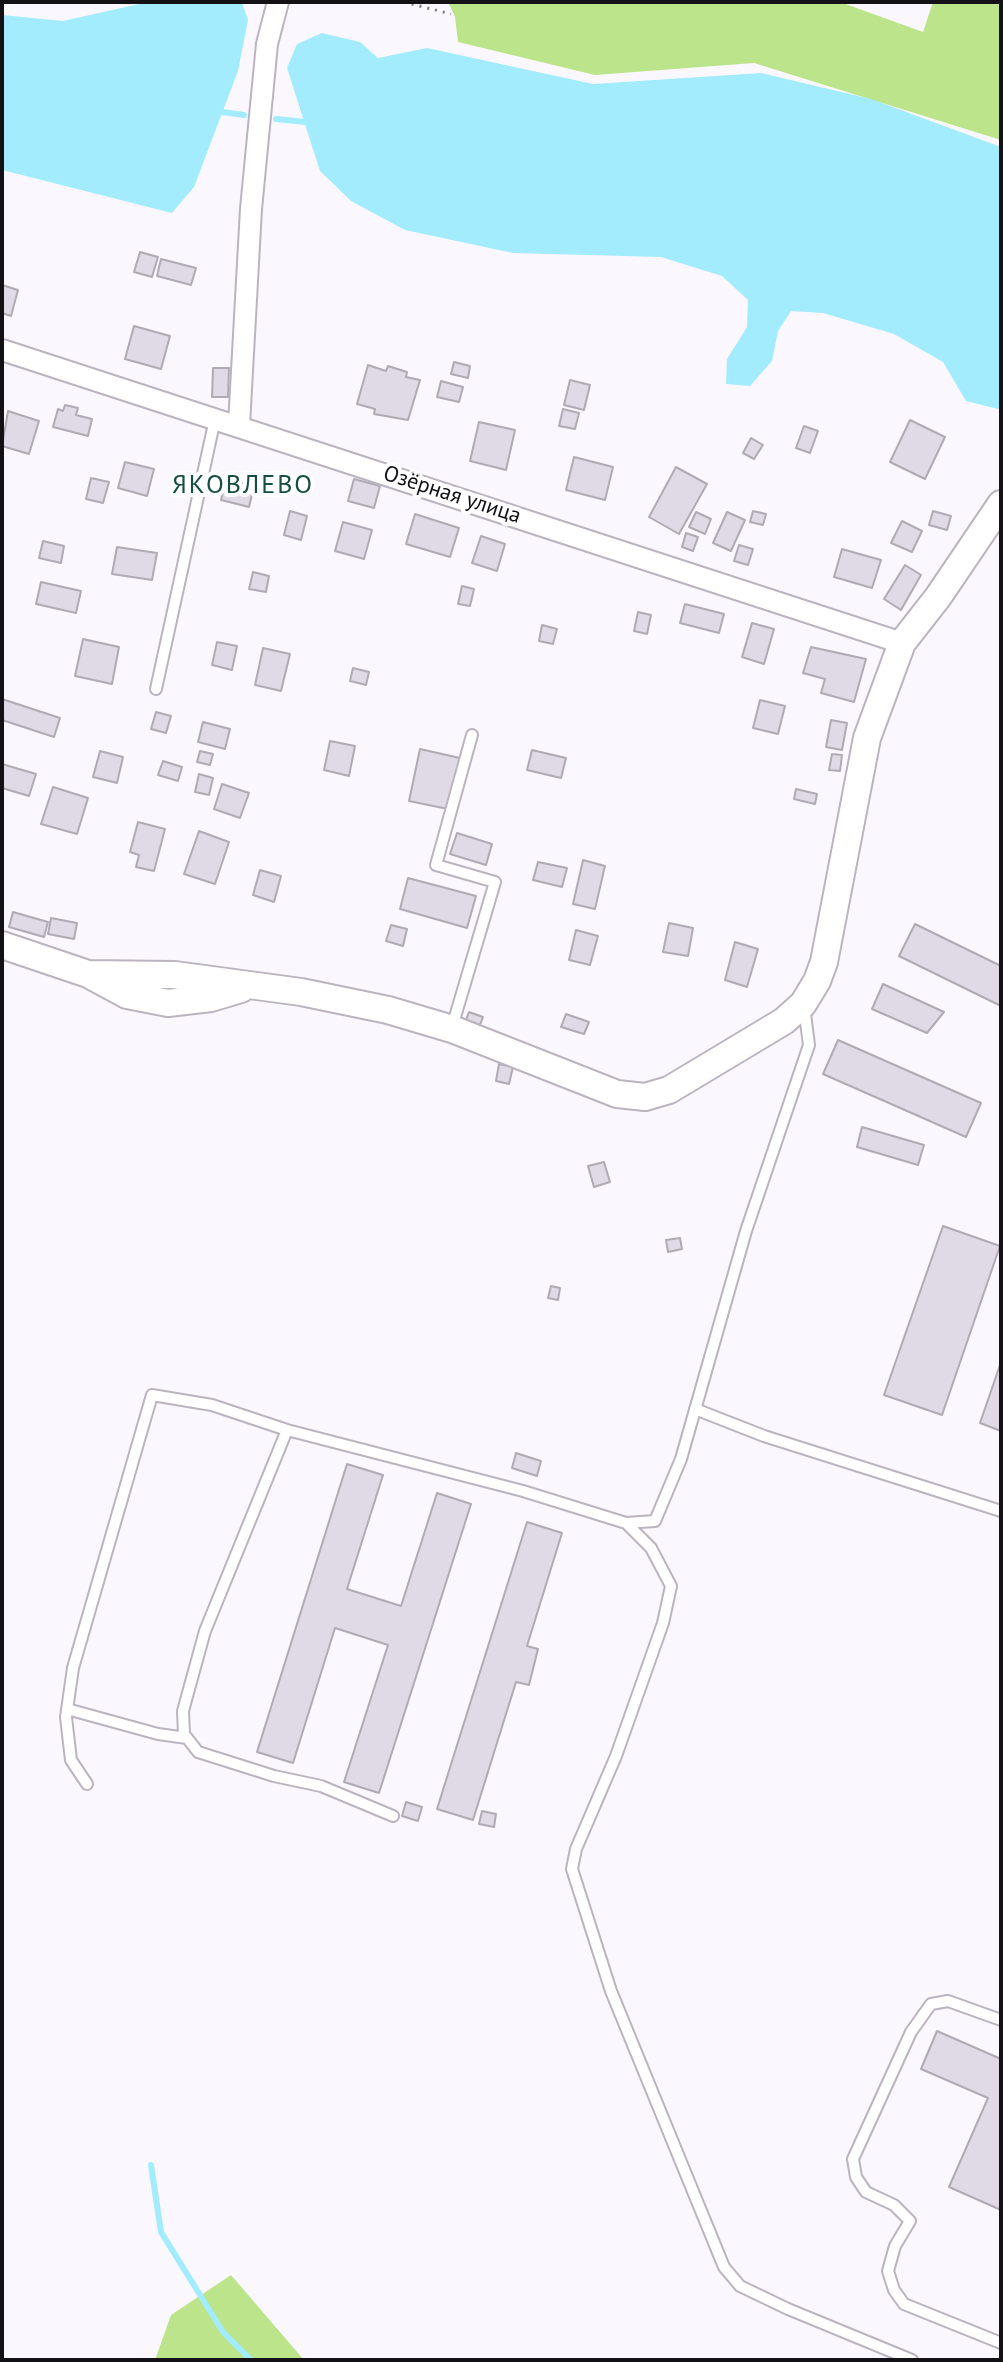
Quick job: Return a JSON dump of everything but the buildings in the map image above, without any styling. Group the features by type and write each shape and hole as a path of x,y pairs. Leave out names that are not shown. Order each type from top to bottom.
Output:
{"street":[{"path":"239,425 251,209 267,44 278,2"},
{"name":"Озёрная улица","path":"2,350 902,643"},
{"path":"2,945 88,974 175,975 301,992 388,1010 452,1029 617,1094 645,1097 669,1090 707,1070 784,1021 803,1004 824,962 867,738 902,643 938,597 1001,504"}],"lane":[{"path":"156,689 215,417"},
{"path":"452,1029 495,882 436,865 472,735"},
{"path":"87,1784 71,1760 67,1709 73,1668 90,1600 152,1395 212,1405 287,1430 523,1491 626,1523 655,1521 681,1459 746,1231 809,1045 803,1004"},
{"path":"695,1409 764,1436 1001,1511"},
{"path":"287,1430 205,1631 183,1711 187,1738 198,1752 274,1776 321,1786 393,1816"},
{"path":"626,1523 651,1548 671,1586 663,1623 616,1756 576,1849 572,1869 611,1991 724,2267 740,2286 912,2360"},
{"path":"67,1709 187,1738"},
{"path":"1001,2020 948,2001 931,2004 911,2032 853,2159 856,2177 866,2192 894,2205 910,2221 895,2246 888,2271 894,2290 904,2304 1001,2343"}],"path":[{"path":"404,2 451,14"}],"green space":[{"path":"448,2 840,2 923,32 933,2 1001,2 1001,140 754,63 595,75 458,42 455,17"},
{"path":"231,2275 304,2360 155,2360 171,2315"}],"water":[{"path":"148,2 242,2 248,20 238,71 194,187 172,213 2,170 2,15 63,21"},
{"path":"322,33 360,42 378,58 427,48 593,84 761,73 871,99 1001,147 1001,406 998,409 966,401 943,362 894,334 823,313 791,311 778,331 772,361 750,386 726,384 727,359 747,327 748,300 722,276 661,257 513,253 405,230 351,201 320,171 287,68 297,44"}],"waterway":[{"path":"222,112 244,115"},
{"path":"276,119 306,122"},
{"path":"151,2165 161,2232 223,2332 251,2360"}],"district":[{"name":"ЯКОВЛЕВО","path":"243,486"}]}
